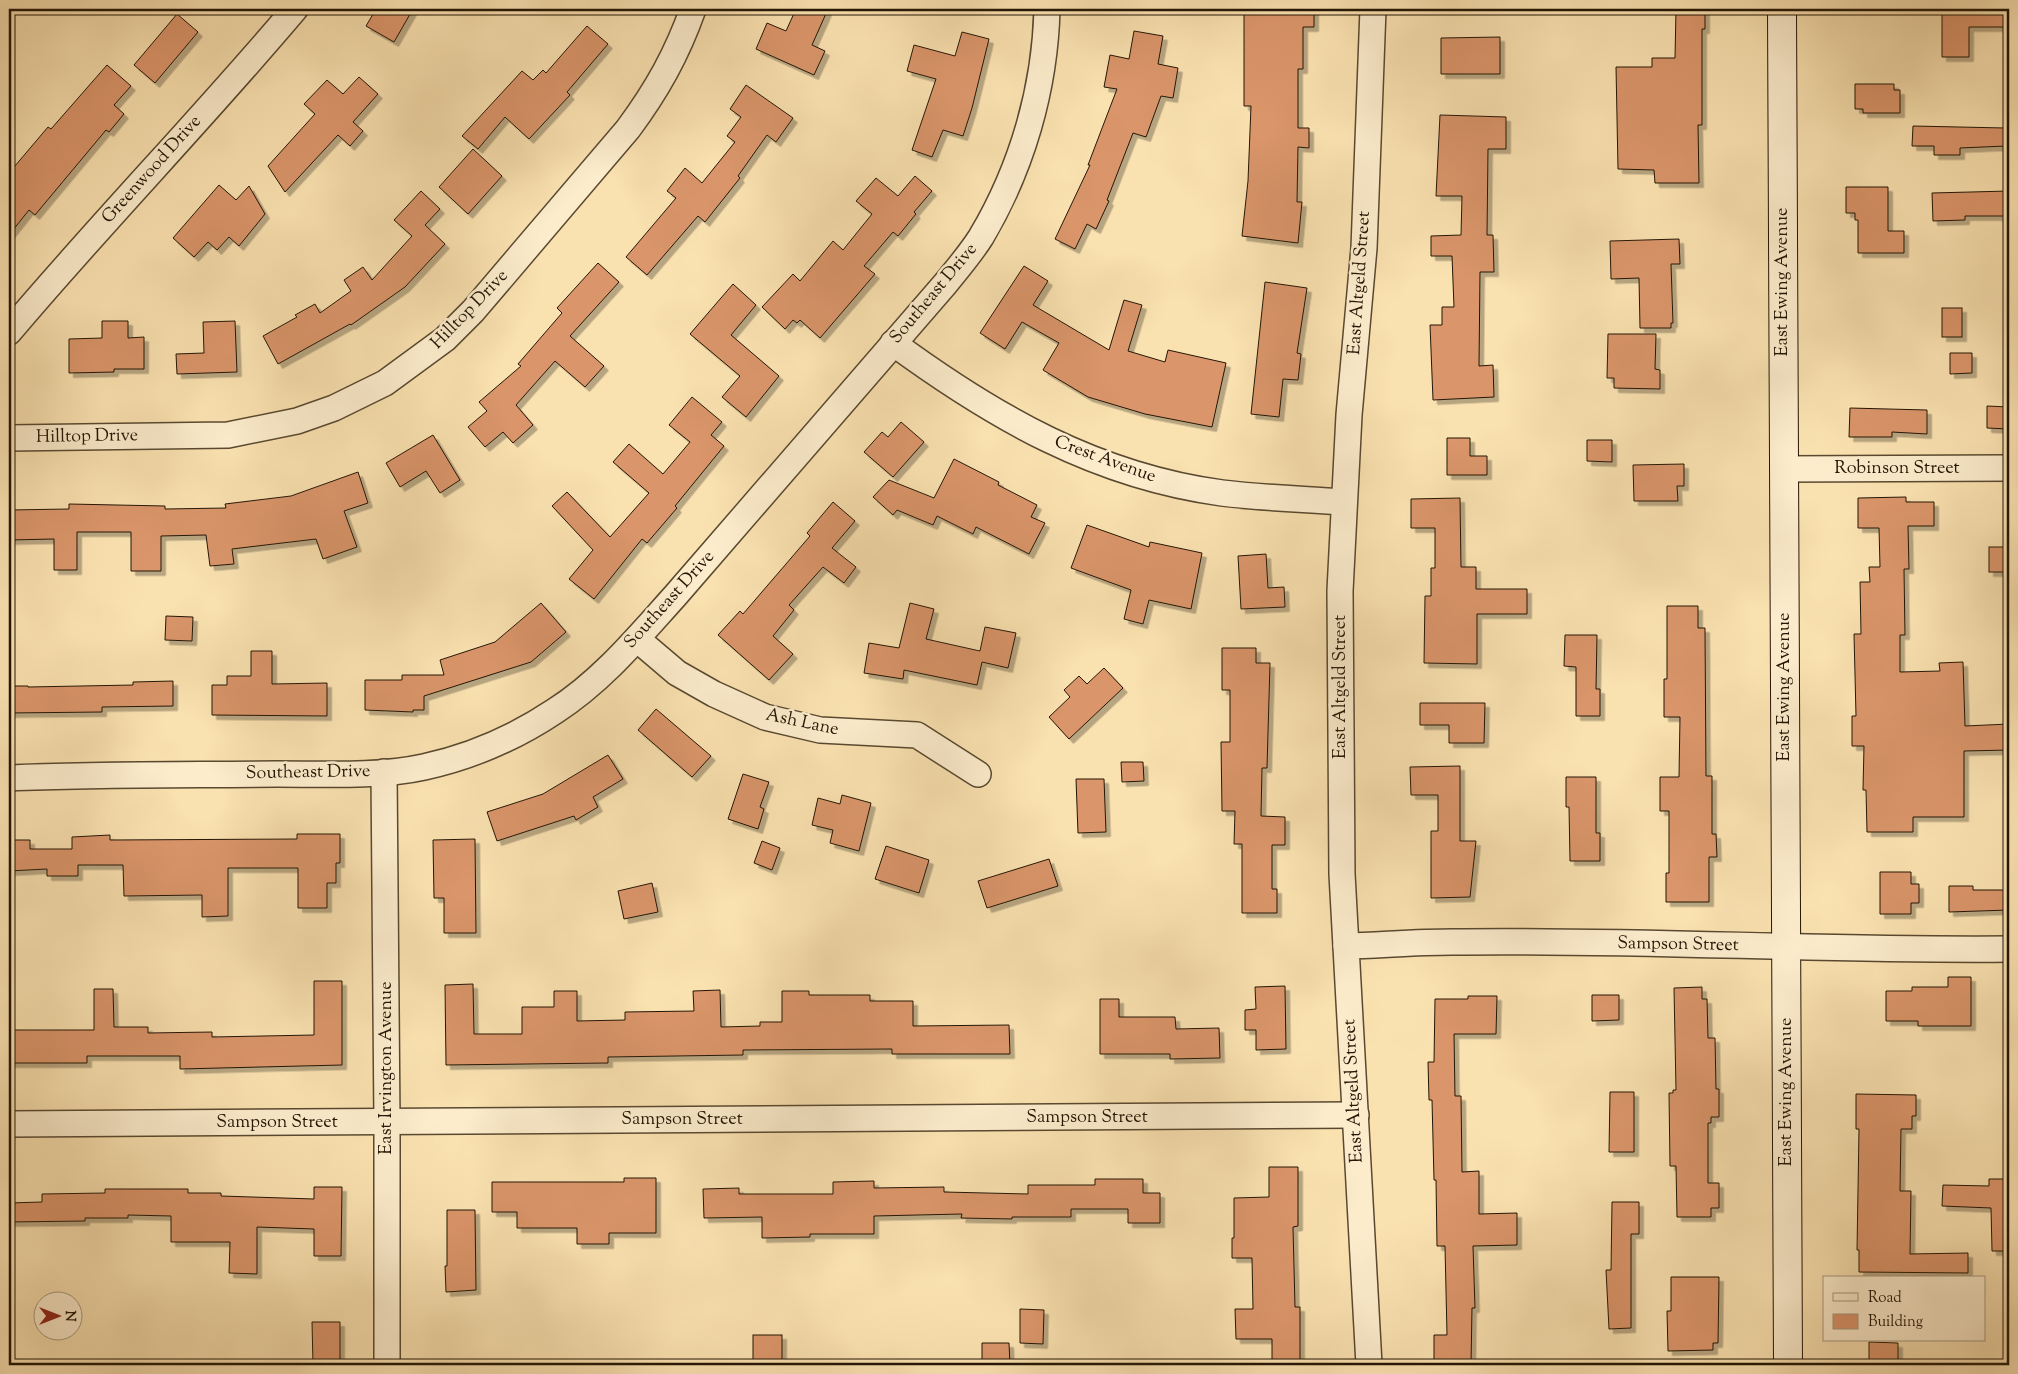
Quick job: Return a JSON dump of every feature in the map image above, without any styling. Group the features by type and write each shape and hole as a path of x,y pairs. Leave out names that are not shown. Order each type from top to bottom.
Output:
{"street":[{"name":"Greenwood Drive","path":"9,332 150,170 240,75 295,9"},
{"name":"Hilltop Drive","path":"9,438 228,435 297,421 334,408 385,383 445,340 473,311 628,130 650,99 669,67 693,9"},
{"name":"Southeast Drive","path":"9,778 346,774 423,768 459,758 503,740 554,712 587,689 636,639 946,283 980,239 1000,203 1019,158 1033,114 1042,69 1047,9"},
{"name":"East Altgeld Street","path":"1368,1365 1342,874 1340,591 1349,415 1364,248 1373,9"},
{"name":"East Ewing Avenue","path":"1782,9 1788,1365"},
{"name":"Crest Avenue","path":"893,343 940,378 995,413 1061,446 1094,460 1176,484 1222,493 1344,502"},
{"name":"Robinson Street","path":"1784,469 2009,468"},
{"name":"Ash Lane","path":"636,639 685,677 714,694 765,717 820,730 917,735 978,774"},
{"name":"East Irvington Avenue","path":"384,772 387,1365"},
{"name":"Sampson Street","path":"1346,946 1469,942 1786,948 2009,949"},
{"name":"Sampson Street","path":"9,1124 1356,1115"}],"building":[{"path":"376,9 413,9 394,42 366,26"},
{"path":"796,9 828,9 812,45 825,51 814,75 756,49 767,23 786,31"},
{"path":"1244,9 1314,9 1314,27 1303,27 1303,69 1298,69 1298,128 1309,128 1309,148 1298,147 1297,202 1302,202 1298,243 1242,236 1248,181 1251,106 1244,106"},
{"path":"1676,9 1705,9 1705,29 1702,29 1702,125 1698,125 1699,183 1655,183 1654,170 1618,169 1616,67 1652,67 1652,58 1675,58"},
{"path":"1942,9 2009,9 2009,27 1969,27 1969,57 1942,57"},
{"path":"177,14 198,32 155,83 134,65"},
{"path":"587,26 608,44 567,92 570,95 529,139 505,117 478,149 462,136 522,71 533,80 543,70 546,73"},
{"path":"1134,31 1163,36 1158,64 1178,68 1173,98 1161,96 1146,137 1133,133 1107,200 1109,201 1096,229 1087,224 1075,249 1055,239 1090,165 1088,165 1117,89 1104,87 1110,55 1129,59"},
{"path":"962,32 989,39 963,136 943,130 932,157 912,150 936,79 907,71 914,45 955,56"},
{"path":"1500,37 1500,74 1441,74 1441,38"},
{"path":"107,65 131,86 114,105 124,114 109,132 106,130 35,215 29,210 9,235 9,173 48,127 51,129"},
{"path":"359,77 378,94 353,122 363,131 350,146 338,135 285,192 268,166 315,114 304,104 327,80 343,94"},
{"path":"1855,84 1894,84 1894,90 1900,90 1900,113 1863,113 1863,109 1855,109"},
{"path":"746,85 793,118 776,142 767,135 738,176 740,178 705,222 698,216 647,275 626,257 676,198 667,191 685,168 702,183 735,142 727,136 741,117 730,109"},
{"path":"1440,115 1506,117 1506,149 1488,149 1487,235 1493,235 1494,272 1480,272 1479,366 1493,365 1494,397 1433,400 1430,325 1442,325 1442,307 1454,307 1452,256 1431,256 1431,236 1461,235 1462,196 1436,196"},
{"path":"1913,126 2005,128 2006,146 1960,148 1960,155 1934,155 1934,146 1912,146"},
{"path":"473,149 502,176 468,214 439,187"},
{"path":"915,176 932,191 914,212 916,214 898,236 893,232 864,266 875,274 820,338 800,320 797,323 793,320 785,329 762,307 793,274 800,281 833,241 843,250 872,214 856,201 876,178 898,196"},
{"path":"219,185 236,200 249,186 265,214 239,246 229,237 217,250 208,242 194,257 173,238"},
{"path":"1846,187 1888,187 1888,231 1904,231 1904,253 1858,253 1858,220 1855,220 1855,213 1846,213"},
{"path":"421,191 440,209 425,225 445,244 405,287 351,325 278,364 263,336 297,317 295,315 315,304 320,313 351,291 344,280 363,267 372,280 412,236 394,220"},
{"path":"2009,191 2009,216 1965,216 1965,220 1933,221 1932,193"},
{"path":"1679,239 1680,264 1671,264 1673,323 1671,323 1671,328 1640,328 1639,278 1611,279 1610,241"},
{"path":"598,263 619,282 570,336 604,366 585,387 555,361 516,405 533,425 513,443 503,432 485,447 468,427 487,411 479,402 521,366 518,364 562,313 557,308"},
{"path":"1024,266 1048,281 1033,305 1109,350 1124,300 1142,305 1128,351 1165,362 1168,350 1226,363 1212,427 1145,414 1088,397 1043,370 1059,343 1022,322 1005,349 980,333"},
{"path":"1265,282 1307,288 1297,353 1301,354 1298,380 1283,379 1279,417 1251,414"},
{"path":"733,284 756,305 731,335 779,376 746,417 722,397 740,376 690,334"},
{"path":"1942,308 1962,308 1962,337 1942,337"},
{"path":"102,321 128,321 128,338 144,337 144,369 114,369 114,372 69,373 69,339 102,338"},
{"path":"235,321 237,372 177,374 176,354 204,353 203,322"},
{"path":"1608,334 1656,334 1655,369 1660,370 1660,389 1614,388 1614,378 1607,378"},
{"path":"1950,353 1972,353 1972,373 1950,374"},
{"path":"692,397 722,422 711,435 724,446 675,506 677,508 647,543 642,539 594,599 569,579 593,550 552,506 567,492 610,537 649,493 613,462 629,444 663,474 690,442 669,425"},
{"path":"1987,406 2009,407 2009,429 1987,428"},
{"path":"1850,408 1927,410 1927,434 1892,432 1892,437 1849,437"},
{"path":"901,422 924,442 893,477 864,452 882,432 888,437"},
{"path":"433,435 460,480 440,493 426,471 400,487 386,463"},
{"path":"1447,438 1470,438 1470,456 1487,456 1487,475 1447,475"},
{"path":"1587,440 1612,440 1612,462 1587,461"},
{"path":"954,459 999,482 998,485 1037,505 1031,517 1045,523 1029,554 976,527 973,534 937,516 933,525 897,510 893,515 873,497 889,480 934,498"},
{"path":"1684,464 1684,486 1677,486 1678,501 1634,501 1633,465"},
{"path":"358,472 368,503 344,511 357,547 323,559 316,539 232,549 234,564 210,566 206,535 161,536 161,571 131,571 131,532 77,532 77,570 54,570 54,539 9,540 9,510 69,509 69,504 165,506 165,509 226,508 225,504 291,496"},
{"path":"1906,497 1906,502 1934,502 1934,526 1908,526 1909,569 1904,569 1905,635 1900,635 1900,672 1940,671 1939,663 1963,662 1965,726 2009,724 2009,750 1964,751 1964,817 1913,817 1913,832 1867,832 1866,790 1863,790 1864,746 1852,746 1852,716 1856,716 1854,634 1861,634 1860,582 1870,582 1869,567 1880,567 1879,528 1858,528 1858,498"},
{"path":"1460,498 1461,567 1476,567 1476,589 1527,589 1527,614 1477,614 1477,664 1424,663 1425,596 1431,596 1431,568 1435,568 1435,528 1411,528 1411,499"},
{"path":"833,502 855,521 832,548 856,567 844,583 823,567 789,605 794,610 773,636 793,654 769,680 718,635 740,611 743,614 810,536 807,533"},
{"path":"1087,525 1149,547 1150,542 1202,553 1191,609 1149,600 1143,624 1124,619 1131,590 1071,568"},
{"path":"1989,547 2009,547 2009,572 1989,572"},
{"path":"1266,554 1268,588 1284,587 1285,607 1241,609 1238,556"},
{"path":"541,603 566,632 531,662 424,696 424,710 413,710 413,712 365,710 365,680 402,680 402,675 444,675 440,660 495,642"},
{"path":"910,603 934,609 926,639 980,651 985,627 1016,633 1008,668 982,662 977,685 904,670 903,679 864,673 869,643 899,648"},
{"path":"1667,606 1698,606 1698,628 1705,628 1706,776 1712,776 1712,834 1716,834 1717,857 1709,857 1709,902 1666,902 1666,873 1669,873 1669,811 1660,811 1660,777 1679,777 1680,717 1664,717 1664,679 1667,679"},
{"path":"166,616 193,617 192,641 165,640"},
{"path":"1565,635 1597,635 1596,689 1600,689 1600,716 1576,716 1576,667 1564,666"},
{"path":"1222,648 1256,648 1256,663 1270,663 1267,768 1262,768 1261,816 1285,817 1285,845 1272,845 1272,889 1277,889 1277,913 1242,913 1242,844 1234,844 1235,811 1222,811 1221,742 1230,742 1230,690 1222,690"},
{"path":"251,651 272,651 272,684 327,683 327,716 212,715 212,685 227,685 227,676 251,676"},
{"path":"1104,668 1123,688 1069,739 1049,717 1070,697 1064,690 1079,676 1087,684"},
{"path":"173,681 173,706 102,707 102,712 9,713 9,686 133,685 133,682"},
{"path":"1420,703 1485,703 1484,743 1449,743 1449,725 1420,725"},
{"path":"656,709 711,756 692,777 638,730"},
{"path":"608,755 623,779 593,797 598,807 576,820 574,816 497,841 487,812 543,794"},
{"path":"1121,762 1143,762 1144,781 1122,782"},
{"path":"1460,766 1460,841 1476,841 1470,897 1431,898 1431,831 1438,831 1438,795 1411,795 1410,767"},
{"path":"743,774 769,782 760,807 764,809 758,829 728,819"},
{"path":"1566,777 1596,777 1596,833 1600,833 1600,861 1570,861 1569,807 1566,807"},
{"path":"1076,779 1104,779 1106,832 1078,833"},
{"path":"842,795 871,803 859,851 830,843 833,830 812,825 818,798 840,804"},
{"path":"297,834 340,834 340,863 336,863 336,883 327,883 327,908 298,908 298,868 228,868 228,916 202,917 202,895 124,896 123,865 78,865 78,876 47,876 47,869 9,871 9,840 30,840 30,849 72,849 72,837 110,835 110,840 297,839"},
{"path":"475,839 476,933 444,933 444,898 434,898 433,840"},
{"path":"762,841 780,848 772,870 754,863"},
{"path":"886,846 929,860 919,893 875,879"},
{"path":"1049,859 1058,886 987,908 978,881"},
{"path":"1880,872 1911,872 1911,884 1919,884 1919,903 1911,903 1911,914 1880,914"},
{"path":"652,883 658,912 624,919 618,891"},
{"path":"1949,886 1973,886 1973,890 2009,890 2009,910 1949,912"},
{"path":"1948,977 1971,977 1971,1026 1918,1026 1918,1021 1886,1021 1886,991 1912,991 1912,987 1948,987"},
{"path":"314,981 342,981 342,1065 180,1069 180,1056 87,1056 87,1063 9,1063 9,1030 94,1030 94,989 113,989 114,1027 148,1027 148,1033 212,1032 212,1037 314,1035"},
{"path":"473,984 474,1034 522,1034 522,1007 554,1007 554,991 577,991 577,1021 625,1020 625,1012 694,1011 693,991 720,990 721,1027 760,1026 760,1022 782,1022 782,991 809,991 809,995 870,995 870,1001 913,1001 913,1026 1009,1025 1010,1054 892,1054 892,1049 743,1050 743,1055 608,1057 608,1063 446,1065 445,985"},
{"path":"1285,986 1286,1049 1256,1050 1256,1030 1245,1030 1245,1010 1256,1009 1255,987"},
{"path":"1702,987 1702,999 1707,999 1708,1038 1715,1038 1716,1089 1719,1089 1719,1117 1711,1117 1711,1123 1708,1123 1708,1183 1719,1183 1719,1208 1711,1208 1711,1217 1677,1217 1676,1166 1670,1166 1669,1093 1673,1093 1673,1090 1676,1090 1674,988"},
{"path":"1592,995 1619,995 1619,1020 1592,1021"},
{"path":"1468,996 1497,996 1496,1034 1454,1034 1455,1096 1461,1096 1462,1172 1479,1171 1479,1214 1517,1213 1517,1245 1473,1246 1475,1308 1472,1308 1471,1365 1434,1365 1434,1335 1447,1335 1445,1246 1437,1246 1436,1180 1434,1180 1432,1100 1429,1100 1428,1062 1434,1062 1435,999 1468,999"},
{"path":"1100,999 1119,999 1119,1017 1175,1017 1176,1029 1219,1028 1220,1058 1170,1059 1170,1054 1100,1054"},
{"path":"1610,1092 1634,1092 1634,1152 1609,1152"},
{"path":"1856,1094 1916,1095 1916,1116 1912,1116 1912,1129 1901,1129 1900,1191 1911,1191 1910,1254 1968,1253 1968,1273 1859,1272 1859,1250 1857,1250 1859,1129 1856,1129"},
{"path":"1269,1167 1298,1167 1298,1226 1293,1227 1295,1307 1300,1307 1300,1363 1272,1363 1272,1339 1236,1339 1235,1309 1253,1309 1252,1258 1232,1258 1234,1198 1269,1197"},
{"path":"624,1178 656,1178 656,1233 609,1233 609,1244 577,1244 577,1228 517,1228 517,1212 492,1212 492,1182 624,1182"},
{"path":"1095,1179 1143,1179 1143,1193 1160,1193 1160,1223 1128,1223 1128,1209 1071,1209 1071,1217 1012,1217 1012,1219 961,1218 962,1214 874,1216 874,1234 810,1234 810,1237 762,1238 762,1217 704,1218 703,1189 739,1188 739,1194 833,1194 833,1182 874,1181 874,1188 944,1187 944,1192 1028,1194 1028,1185 1095,1185"},
{"path":"1989,1179 2009,1179 2009,1251 1992,1251 1991,1208 1942,1206 1943,1185 1989,1186"},
{"path":"314,1187 342,1187 341,1256 314,1256 314,1229 257,1227 257,1274 229,1273 230,1242 171,1242 171,1216 128,1215 128,1218 85,1218 85,1221 9,1222 9,1203 42,1202 42,1194 105,1193 105,1189 188,1189 188,1193 221,1193 221,1196 314,1199"},
{"path":"1612,1202 1639,1202 1639,1234 1631,1234 1631,1328 1609,1329 1606,1270 1611,1270"},
{"path":"447,1210 475,1210 476,1290 446,1292"},
{"path":"1671,1277 1719,1277 1718,1343 1713,1343 1713,1350 1668,1351 1667,1311 1671,1311"},
{"path":"1020,1309 1044,1310 1043,1344 1020,1343"},
{"path":"312,1322 340,1322 340,1365 313,1365"},
{"path":"753,1335 782,1335 782,1363 753,1363"},
{"path":"1869,1342 1898,1343 1898,1365 1869,1365"},
{"path":"982,1343 1009,1343 1010,1365 982,1365"}]}
